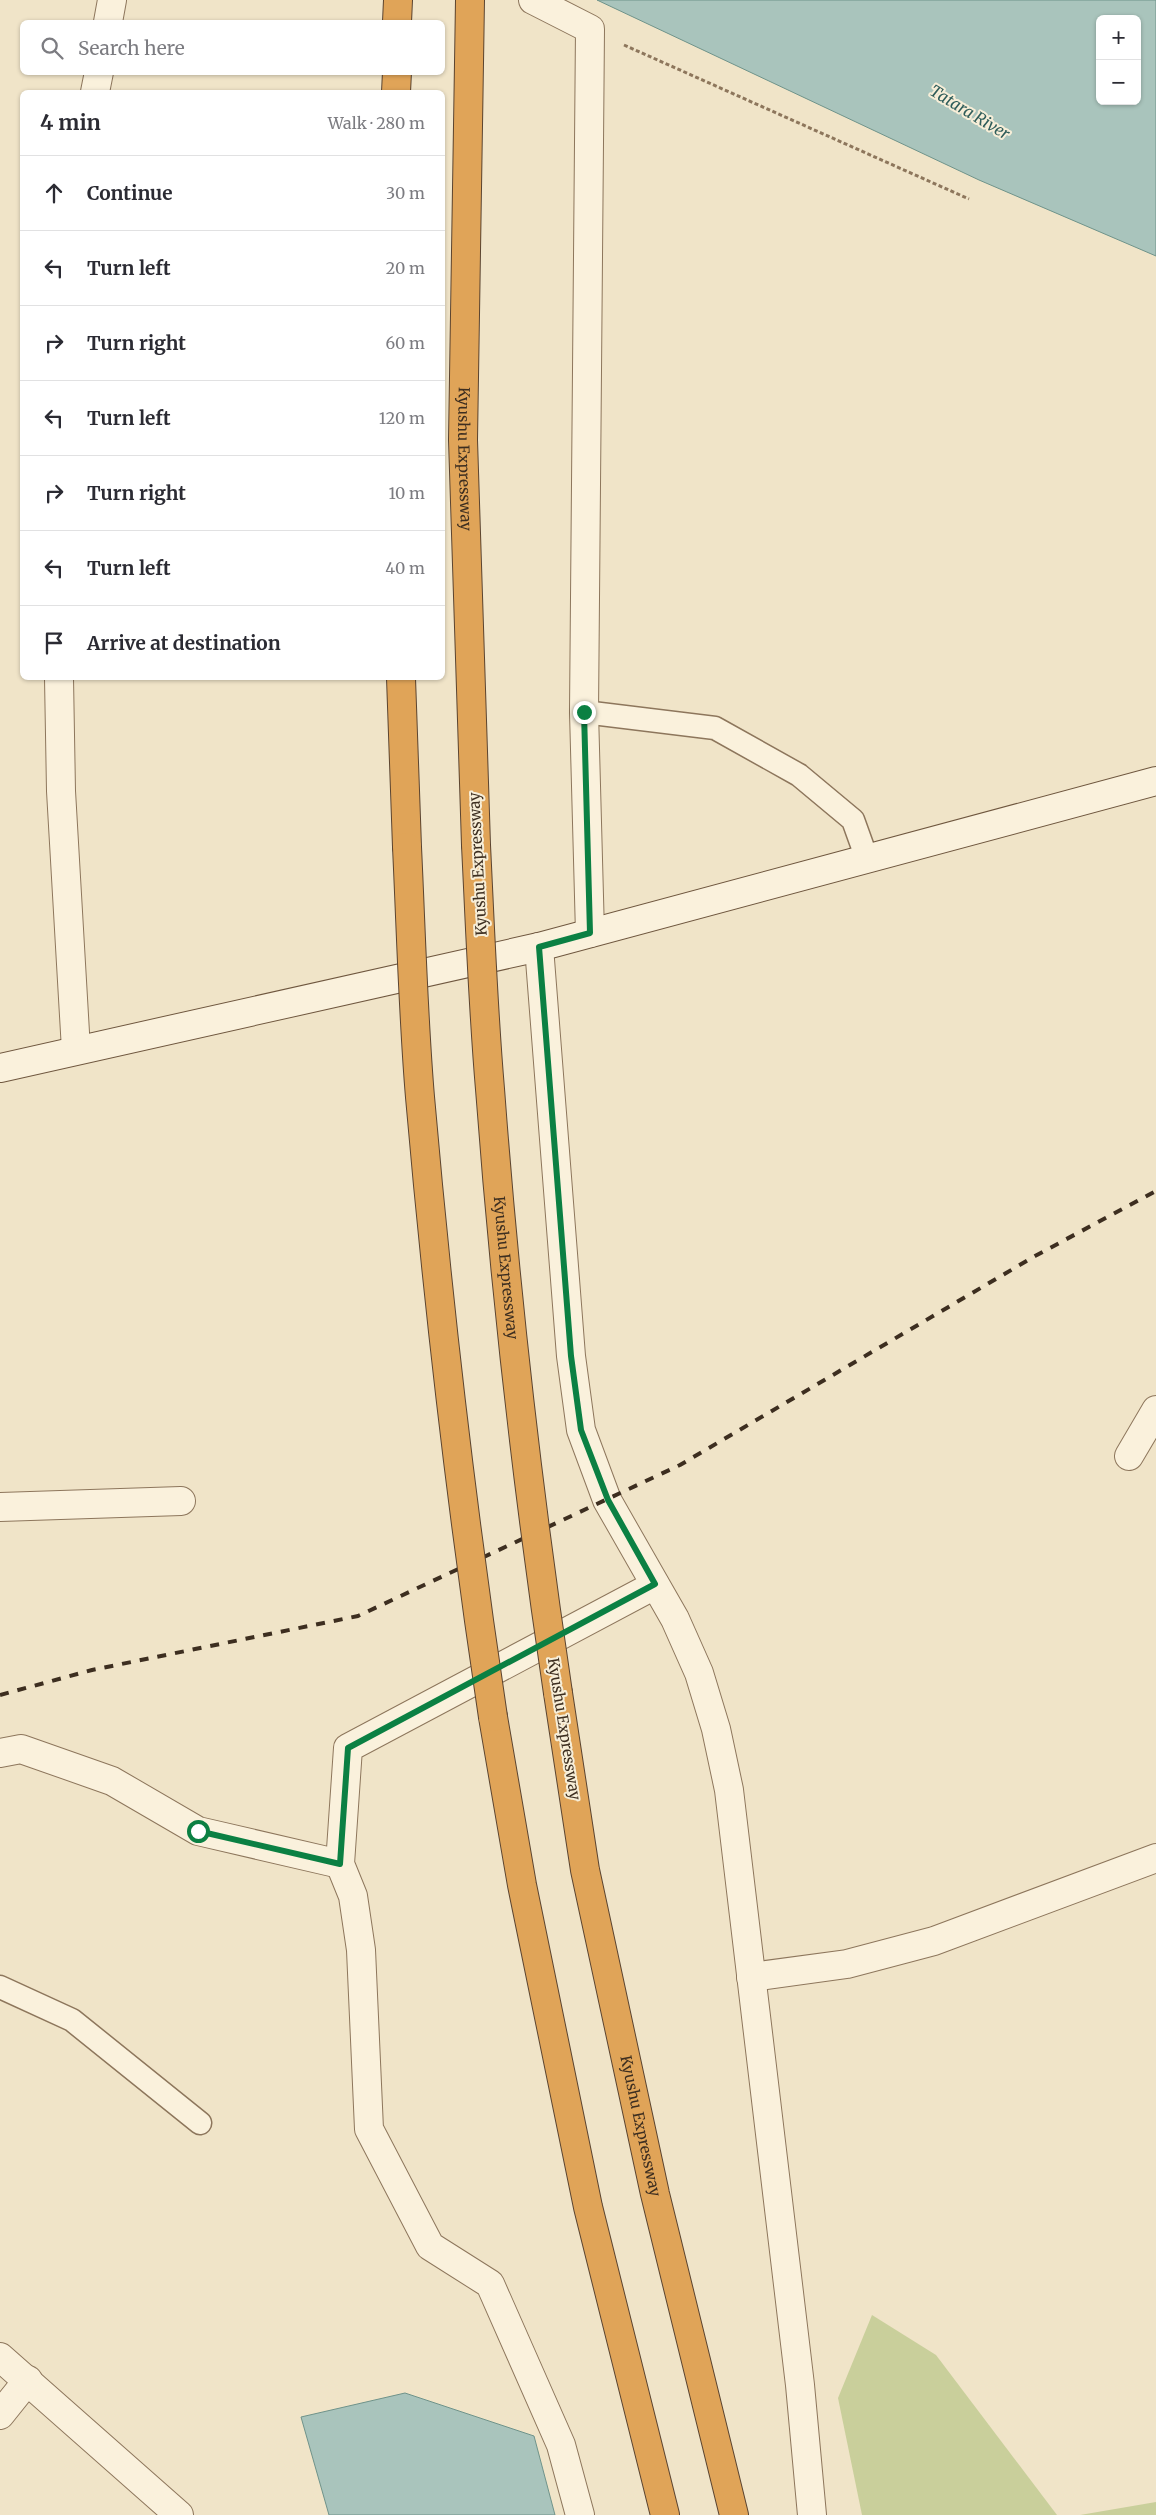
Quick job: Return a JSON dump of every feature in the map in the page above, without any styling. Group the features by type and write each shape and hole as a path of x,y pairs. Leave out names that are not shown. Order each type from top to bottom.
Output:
{"highway":[{"name":"Kyushu Expressway","path":"470,0 463,440 476,845 490,1088 512,1329 542,1590 585,1870 655,2194 734,2515"},
{"path":"396,90 397,75"},
{"path":"401,680 407,847 420,1096 474,1589 493,1717 522,1885 588,2207 666,2515"}],"street":[{"path":"108,20 112,0"},
{"path":"533,0 590,29 584,712 590,933"},
{"path":"95,90 98,75"},
{"path":"60,680 61,791 76,1050"},
{"path":"0,1068 539,947 1156,781"},
{"path":"539,947 571,1356 581,1430 608,1500 674,1619 699,1674 716,1729 729,1790 800,2385 812,2515"},
{"path":"1128,1456 1156,1410"},
{"path":"0,1507 181,1501"},
{"path":"580,2515 561,2445 490,2284 430,2246 369,2129 361,1950 353,1896 340,1864 348,1748 655,1584"},
{"path":"0,1753 21,1749 112,1781 198,1831 340,1864"},
{"path":"751,1977 847,1964 934,1941 1156,1858"},
{"path":"0,2357 179,2515"},
{"path":"0,2415 28,2380"}],"lane":[{"path":"584,712 715,728 799,775 853,820 868,859"},
{"path":"0,1987 72,2020 200,2123"}],"path":[{"path":"590,29 969,199"}],"green space":[{"path":"872,2315 936,2355 1057,2515 862,2515 838,2398"},
{"path":"1156,2502 1156,2515 1080,2515"}],"water":[{"name":"Tatara River","path":"597,0 1156,0 1156,256 979,180"},
{"path":"405,2393 534,2436 555,2515 329,2515 301,2417"}],"railway":[{"path":"0,1695 92,1670 358,1616 680,1465 1035,1256 1156,1191"}],"route":[{"path":"198,1831 340,1864 348,1748 655,1584 608,1500 581,1430 571,1356 539,947 590,933 584,712"}]}
